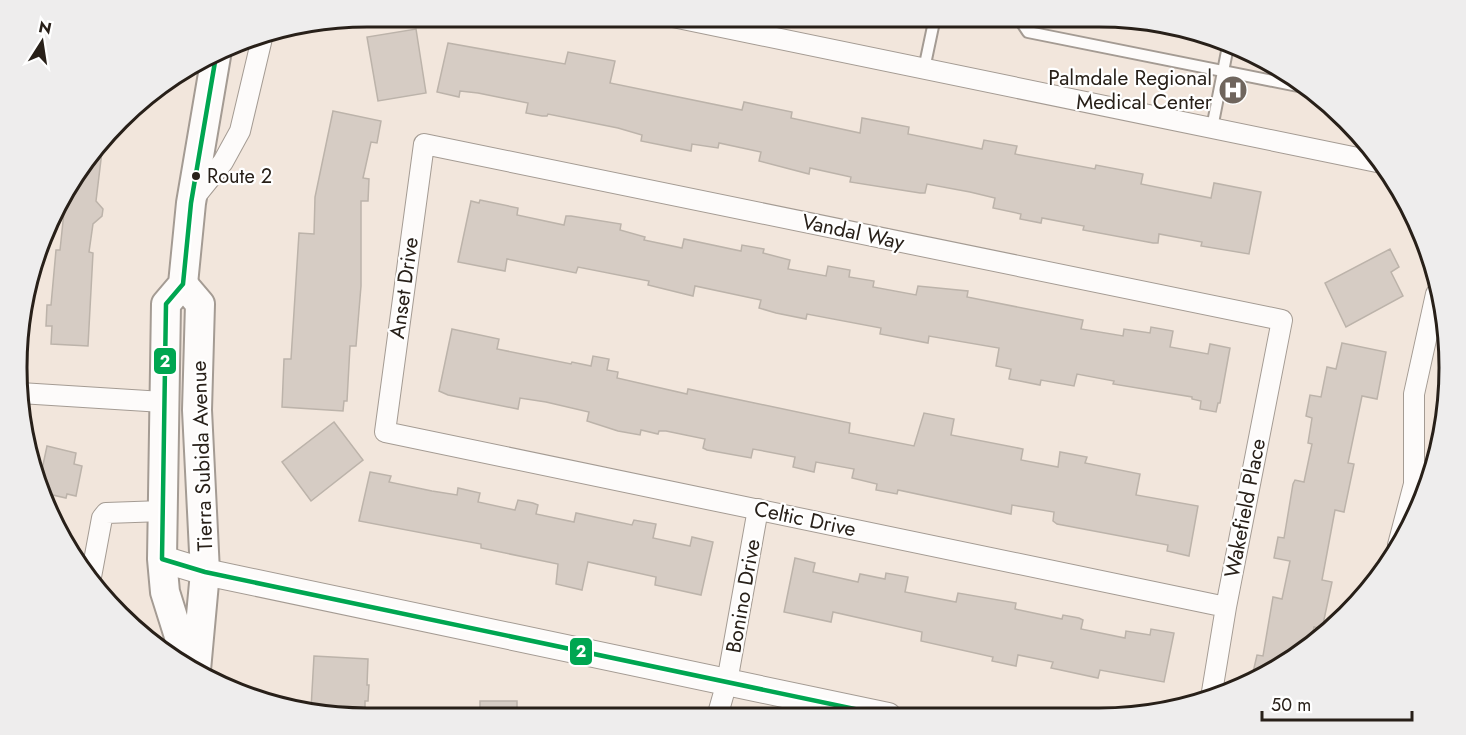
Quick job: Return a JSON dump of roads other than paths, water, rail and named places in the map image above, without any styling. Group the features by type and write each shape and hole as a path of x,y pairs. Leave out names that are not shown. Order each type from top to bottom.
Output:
{"main road":[{"path":"183,284 191,203 215,63"},
{"name":"Tierra Subida Avenue","path":"185,655 165,592 162,559 166,304 183,284 200,304 197,410 205,572 197,662"}],"street":[{"path":"721,27 1369,160"},
{"path":"191,203 223,162 240,132 261,44"},
{"name":"Vandal Way","path":"424,144 1282,320"},
{"name":"Anset Drive","path":"385,432 424,144"},
{"path":"1407,512 1414,484 1413,394 1433,307"},
{"name":"Wakefield Place","path":"1213,688 1226,607 1282,320"},
{"path":"28,394 163,402"},
{"name":"Celtic Drive","path":"385,432 1226,607"},
{"name":"Bonino Drive","path":"720,708 727,682 759,509"},
{"path":"91,566 102,518 106,513 162,511"},
{"path":"162,559 205,572 850,708"}],"lane":[{"path":"924,69 933,27"},
{"path":"1025,27 1028,32 1288,84"},
{"path":"1212,128 1227,52"}],"place":[{"name":"Palmdale Regional Medical Center","path":"1233,90"},
{"name":"Route 2","path":"196,176"}]}
